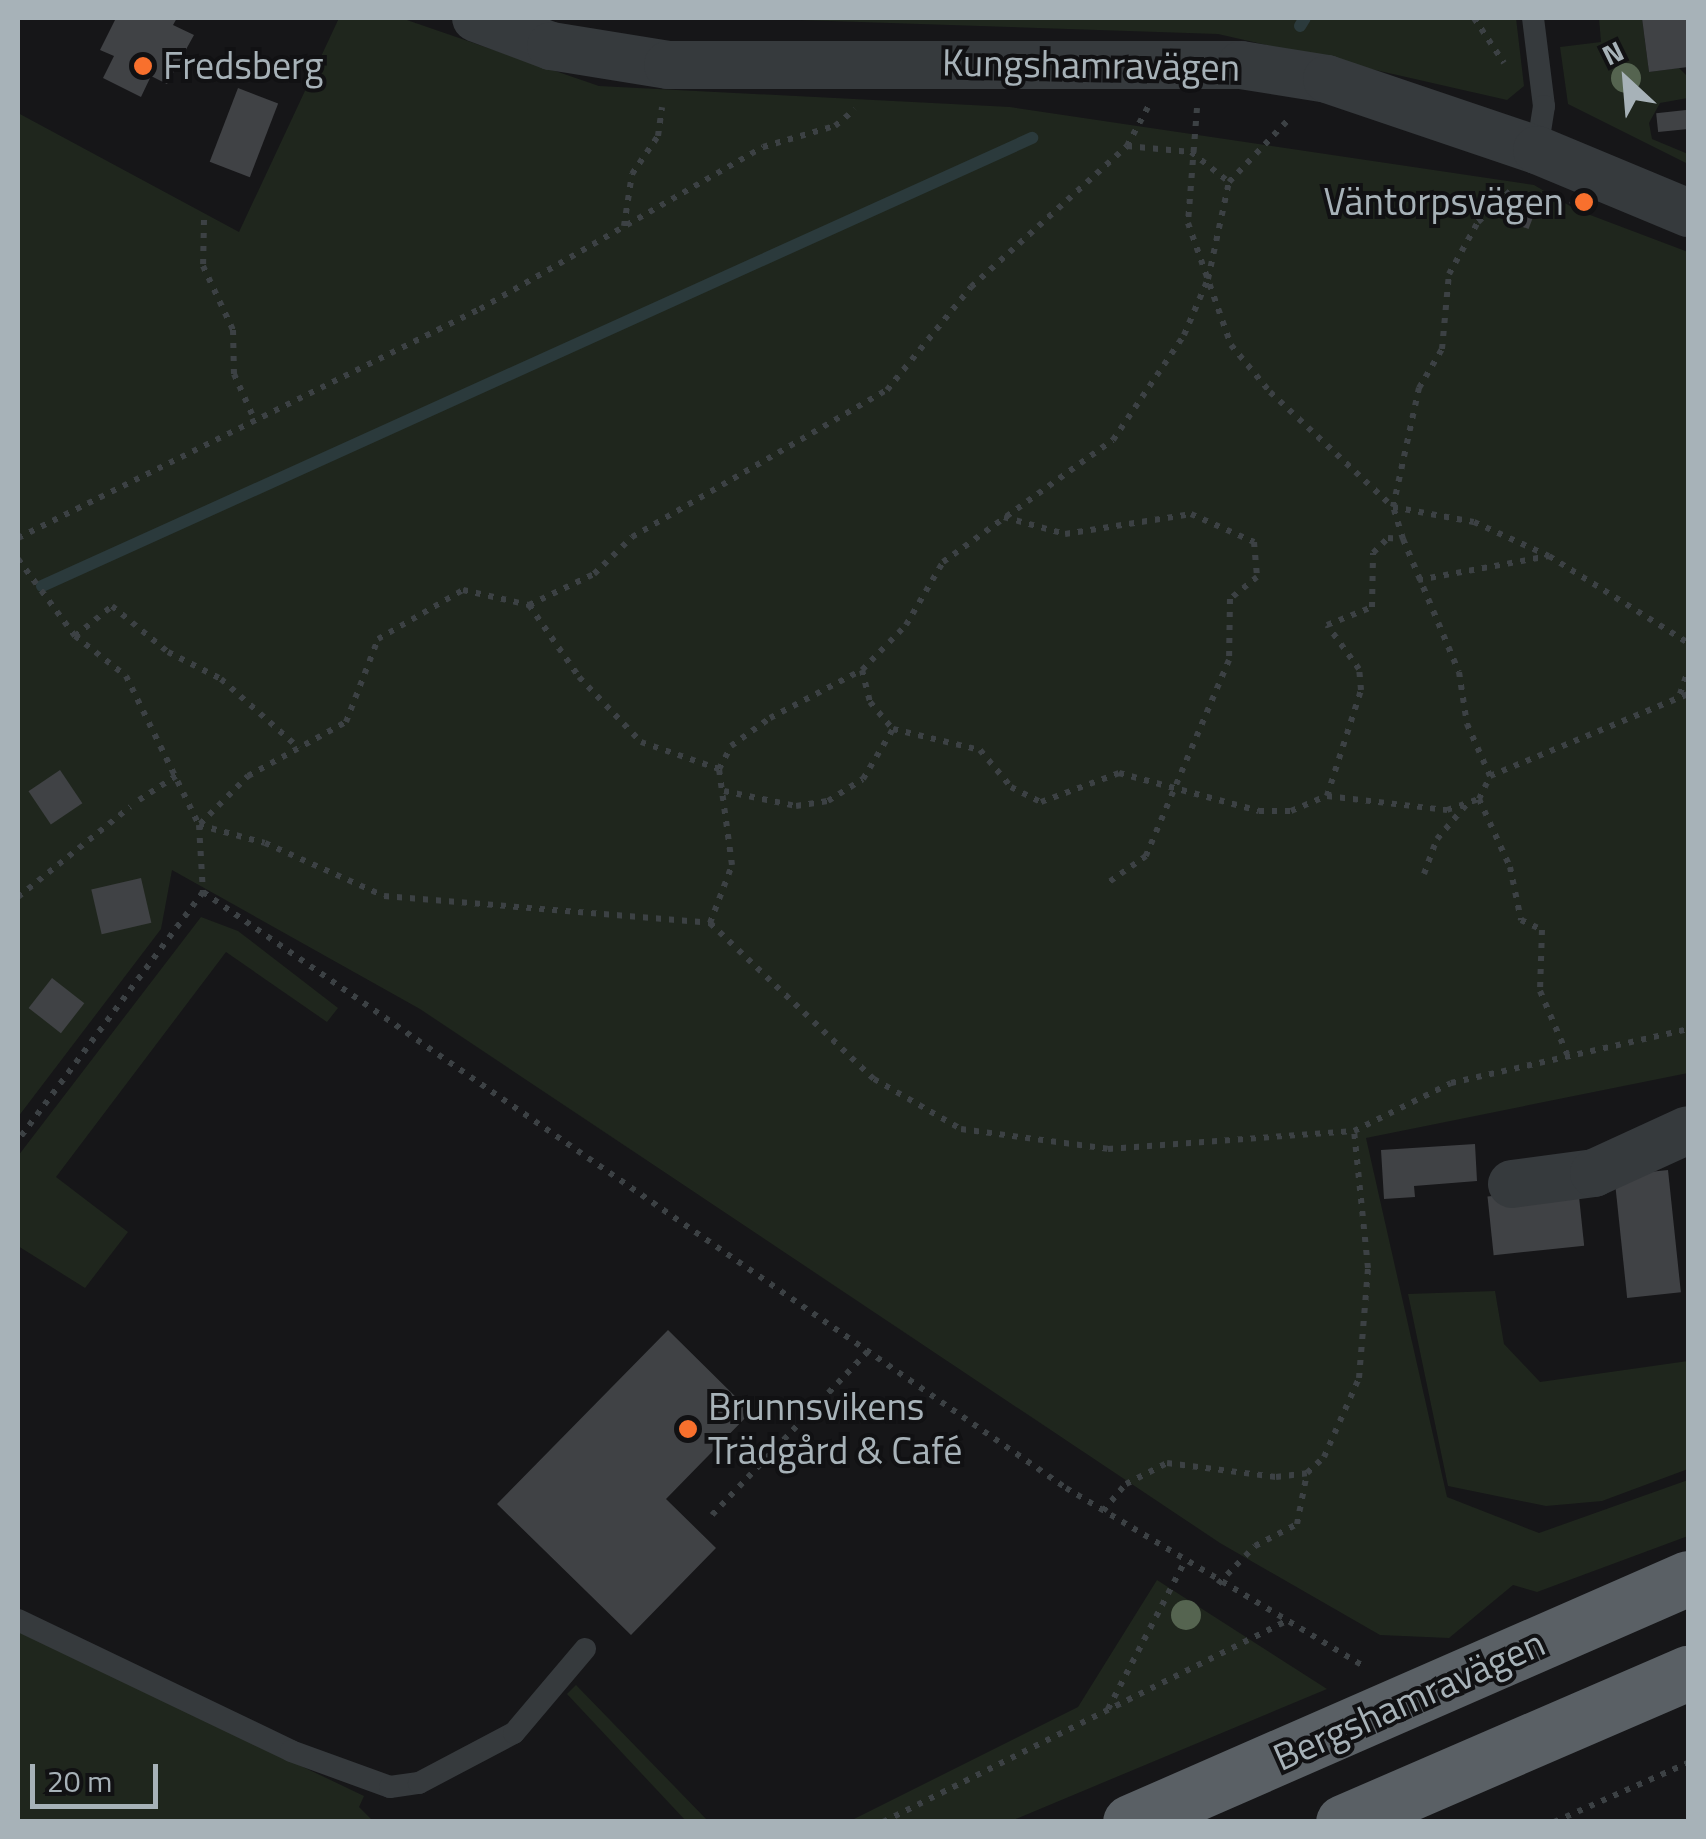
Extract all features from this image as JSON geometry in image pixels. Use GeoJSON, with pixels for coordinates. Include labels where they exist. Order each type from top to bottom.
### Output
{"type":"FeatureCollection","features":[{"type":"Feature","properties":{"kind":"highway","name":"Bergshamravägen"},"geometry":{"type":"LineString","coordinates":[[1130,1822],[1688,1578]]}},
{"type":"Feature","properties":{"kind":"highway"},"geometry":{"type":"LineString","coordinates":[[1343,1822],[1688,1674]]}},
{"type":"Feature","properties":{"kind":"street","name":"Kungshamravägen"},"geometry":{"type":"LineString","coordinates":[[476,18],[551,46],[668,65],[1186,65],[1327,79],[1537,150],[1688,213]]}},
{"type":"Feature","properties":{"kind":"street"},"geometry":{"type":"LineString","coordinates":[[1512,1184],[1594,1173],[1688,1130]]}},
{"type":"Feature","properties":{"kind":"lane"},"geometry":{"type":"LineString","coordinates":[[1533,18],[1544,106],[1537,150]]}},
{"type":"Feature","properties":{"kind":"lane"},"geometry":{"type":"LineString","coordinates":[[18,1620],[291,1751],[390,1787],[419,1783],[514,1732],[585,1649]]}},
{"type":"Feature","properties":{"kind":"path"},"geometry":{"type":"LineString","coordinates":[[1474,18],[1512,75]]}},
{"type":"Feature","properties":{"kind":"path"},"geometry":{"type":"LineString","coordinates":[[18,538],[480,309],[763,148],[835,126],[907,63]]}},
{"type":"Feature","properties":{"kind":"path"},"geometry":{"type":"LineString","coordinates":[[624,227],[632,174],[658,136],[668,65]]}},
{"type":"Feature","properties":{"kind":"path"},"geometry":{"type":"LineString","coordinates":[[199,825],[248,776],[346,722],[378,639],[464,590],[529,605],[594,574],[632,537],[887,390],[971,288],[1127,146],[1186,65]]}},
{"type":"Feature","properties":{"kind":"path"},"geometry":{"type":"LineString","coordinates":[[1186,65],[1191,152],[1188,223],[1231,346],[1312,435],[1393,508],[1474,522],[1549,556],[1688,644]]}},
{"type":"Feature","properties":{"kind":"path"},"geometry":{"type":"LineString","coordinates":[[710,923],[732,865],[719,769],[732,746],[770,718],[862,670],[906,624],[944,562],[1112,440],[1184,335],[1208,278],[1229,182],[1327,79]]}},
{"type":"Feature","properties":{"kind":"path"},"geometry":{"type":"LineString","coordinates":[[1127,146],[1191,152],[1229,182]]}},
{"type":"Feature","properties":{"kind":"path"},"geometry":{"type":"LineString","coordinates":[[1490,776],[1467,724],[1460,672],[1418,580],[1393,508],[1419,388],[1442,350],[1449,274],[1478,222],[1501,206],[1537,150]]}},
{"type":"Feature","properties":{"kind":"path"},"geometry":{"type":"LineString","coordinates":[[204,220],[203,266],[233,330],[234,374],[255,421]]}},
{"type":"Feature","properties":{"kind":"path"},"geometry":{"type":"LineString","coordinates":[[1003,517],[1066,534],[1191,514],[1254,542],[1258,578],[1230,599],[1229,660],[1168,790],[1146,856],[1110,882]]}},
{"type":"Feature","properties":{"kind":"path"},"geometry":{"type":"LineString","coordinates":[[1327,796],[1361,690],[1359,669],[1326,625],[1372,608],[1373,553],[1388,538],[1403,540]]}},
{"type":"Feature","properties":{"kind":"path"},"geometry":{"type":"LineString","coordinates":[[1418,580],[1549,556]]}},
{"type":"Feature","properties":{"kind":"path"},"geometry":{"type":"LineString","coordinates":[[18,559],[75,636],[126,676],[179,774],[199,825],[203,892],[18,1140]]}},
{"type":"Feature","properties":{"kind":"path"},"geometry":{"type":"LineString","coordinates":[[529,605],[578,677],[641,742],[719,769]]}},
{"type":"Feature","properties":{"kind":"path"},"geometry":{"type":"LineString","coordinates":[[75,636],[112,606],[168,652],[220,679],[299,748]]}},
{"type":"Feature","properties":{"kind":"path"},"geometry":{"type":"LineString","coordinates":[[862,670],[870,702],[892,729],[980,750],[1011,787],[1042,802],[1119,774],[1259,811],[1291,811],[1327,796],[1409,810],[1479,800]]}},
{"type":"Feature","properties":{"kind":"path"},"geometry":{"type":"LineString","coordinates":[[1567,1054],[1540,992],[1542,930],[1522,920],[1510,867],[1479,800],[1490,776],[1684,694],[1688,672]]}},
{"type":"Feature","properties":{"kind":"path"},"geometry":{"type":"LineString","coordinates":[[724,791],[796,806],[828,801],[862,779],[892,729]]}},
{"type":"Feature","properties":{"kind":"path"},"geometry":{"type":"LineString","coordinates":[[139,800],[179,774]]}},
{"type":"Feature","properties":{"kind":"path"},"geometry":{"type":"LineString","coordinates":[[1424,874],[1436,839],[1468,803]]}},
{"type":"Feature","properties":{"kind":"path"},"geometry":{"type":"LineString","coordinates":[[18,897],[130,808]]}},
{"type":"Feature","properties":{"kind":"path"},"geometry":{"type":"LineString","coordinates":[[199,825],[264,844],[384,896],[710,923],[874,1079],[961,1129],[1108,1148],[1354,1130],[1451,1083],[1688,1029]]}},
{"type":"Feature","properties":{"kind":"path"},"geometry":{"type":"LineString","coordinates":[[203,892],[1103,1511],[1218,1584],[1373,1674]]}},
{"type":"Feature","properties":{"kind":"path"},"geometry":{"type":"LineString","coordinates":[[1218,1584],[1255,1546],[1297,1524],[1308,1473],[1324,1457],[1359,1378],[1368,1268],[1354,1130]]}},
{"type":"Feature","properties":{"kind":"path"},"geometry":{"type":"LineString","coordinates":[[712,1514],[868,1351]]}},
{"type":"Feature","properties":{"kind":"path"},"geometry":{"type":"LineString","coordinates":[[1103,1511],[1126,1484],[1167,1463],[1276,1478],[1308,1473]]}},
{"type":"Feature","properties":{"kind":"path"},"geometry":{"type":"LineString","coordinates":[[1108,1710],[1184,1563]]}},
{"type":"Feature","properties":{"kind":"path"},"geometry":{"type":"LineString","coordinates":[[883,1822],[1286,1621]]}},
{"type":"Feature","properties":{"kind":"path"},"geometry":{"type":"LineString","coordinates":[[1554,1822],[1688,1763]]}},
{"type":"Feature","properties":{"kind":"shaded area"},"geometry":{"type":"Polygon","coordinates":[[[339,18],[401,18],[599,86],[1010,107],[1534,185],[1577,210],[1688,252],[1688,1073],[1366,1138],[1447,1497],[1539,1533],[1688,1480],[1688,1536],[1537,1592],[1513,1585],[1449,1638],[1380,1635],[1220,1543],[420,1009],[172,870],[161,929],[18,1117],[18,113],[239,232],[339,18]]]}},
{"type":"Feature","properties":{"kind":"shaded area"},"geometry":{"type":"Polygon","coordinates":[[[743,18],[1516,18],[1524,86],[1507,100],[1218,34],[743,18]]]}},
{"type":"Feature","properties":{"kind":"shaded area"},"geometry":{"type":"Polygon","coordinates":[[[1599,18],[1642,18],[1649,72],[1679,68],[1688,77],[1688,98],[1660,103],[1649,123],[1652,139],[1688,154],[1688,164],[1568,104],[1560,47],[1601,42],[1599,18]]]}},
{"type":"Feature","properties":{"kind":"shaded area"},"geometry":{"type":"Polygon","coordinates":[[[201,917],[238,931],[338,1008],[327,1022],[226,952],[56,1177],[128,1232],[85,1288],[18,1246],[18,1156],[201,917]]]}},
{"type":"Feature","properties":{"kind":"shaded area"},"geometry":{"type":"Polygon","coordinates":[[[1495,1291],[1504,1344],[1540,1382],[1688,1361],[1688,1469],[1602,1501],[1546,1506],[1448,1486],[1408,1294],[1495,1291]]]}},
{"type":"Feature","properties":{"kind":"shaded area"},"geometry":{"type":"Polygon","coordinates":[[[1157,1580],[1327,1689],[1011,1821],[850,1821],[1078,1707],[1157,1580]]]}},
{"type":"Feature","properties":{"kind":"shaded area"},"geometry":{"type":"Polygon","coordinates":[[[18,1631],[364,1796],[359,1807],[373,1821],[18,1821],[18,1631]]]}},
{"type":"Feature","properties":{"kind":"shaded area"},"geometry":{"type":"Polygon","coordinates":[[[576,1685],[708,1821],[686,1821],[567,1694],[576,1685]]]}},
{"type":"Feature","properties":{"kind":"building","name":"Fredsberg"},"geometry":{"type":"Polygon","coordinates":[[[116,18],[177,18],[173,25],[194,35],[167,84],[151,76],[141,97],[103,78],[114,56],[100,50],[116,18]]]}},
{"type":"Feature","properties":{"kind":"building"},"geometry":{"type":"Polygon","coordinates":[[[1642,18],[1688,18],[1688,67],[1649,72],[1642,18]]]}},
{"type":"Feature","properties":{"kind":"building"},"geometry":{"type":"Polygon","coordinates":[[[238,88],[278,103],[250,177],[210,162],[238,88]]]}},
{"type":"Feature","properties":{"kind":"building"},"geometry":{"type":"Polygon","coordinates":[[[1686,110],[1688,129],[1658,132],[1656,113],[1686,110]]]}},
{"type":"Feature","properties":{"kind":"building"},"geometry":{"type":"Polygon","coordinates":[[[1573,194],[1595,203],[1592,212],[1569,203],[1573,194]]]}},
{"type":"Feature","properties":{"kind":"building"},"geometry":{"type":"Polygon","coordinates":[[[1518,209],[1534,215],[1528,229],[1513,223],[1518,209]]]}},
{"type":"Feature","properties":{"kind":"building"},"geometry":{"type":"Polygon","coordinates":[[[60,770],[82,803],[51,824],[28,791],[60,770]]]}},
{"type":"Feature","properties":{"kind":"building"},"geometry":{"type":"Polygon","coordinates":[[[141,878],[151,923],[102,934],[91,889],[141,878]]]}},
{"type":"Feature","properties":{"kind":"building"},"geometry":{"type":"Polygon","coordinates":[[[52,978],[84,1003],[61,1033],[29,1008],[52,978]]]}},
{"type":"Feature","properties":{"kind":"building"},"geometry":{"type":"Polygon","coordinates":[[[1475,1144],[1477,1181],[1414,1186],[1415,1197],[1384,1199],[1381,1150],[1475,1144]]]}},
{"type":"Feature","properties":{"kind":"building"},"geometry":{"type":"Polygon","coordinates":[[[1668,1170],[1681,1292],[1627,1298],[1614,1176],[1668,1170]]]}},
{"type":"Feature","properties":{"kind":"building"},"geometry":{"type":"Polygon","coordinates":[[[1578,1187],[1584,1246],[1494,1255],[1487,1197],[1578,1187]]]}},
{"type":"Feature","properties":{"kind":"building"},"geometry":{"type":"Polygon","coordinates":[[[668,1330],[751,1412],[666,1499],[716,1548],[631,1635],[497,1504],[668,1330]]]}},
{"type":"Feature","properties":{"kind":"waterway"},"geometry":{"type":"LineString","coordinates":[[1300,26],[1305,18]]}},
{"type":"Feature","properties":{"kind":"waterway"},"geometry":{"type":"LineString","coordinates":[[42,586],[1032,138]]}},
{"type":"Feature","properties":{"kind":"place","name":"Fredsberg"},"geometry":{"type":"Point","coordinates":[143,66]}},
{"type":"Feature","properties":{"kind":"place","name":"Väntorpsvägen"},"geometry":{"type":"Point","coordinates":[1584,202]}},
{"type":"Feature","properties":{"kind":"place","name":"Brunnsvikens Trädgård & Café"},"geometry":{"type":"Point","coordinates":[688,1429]}}]}
